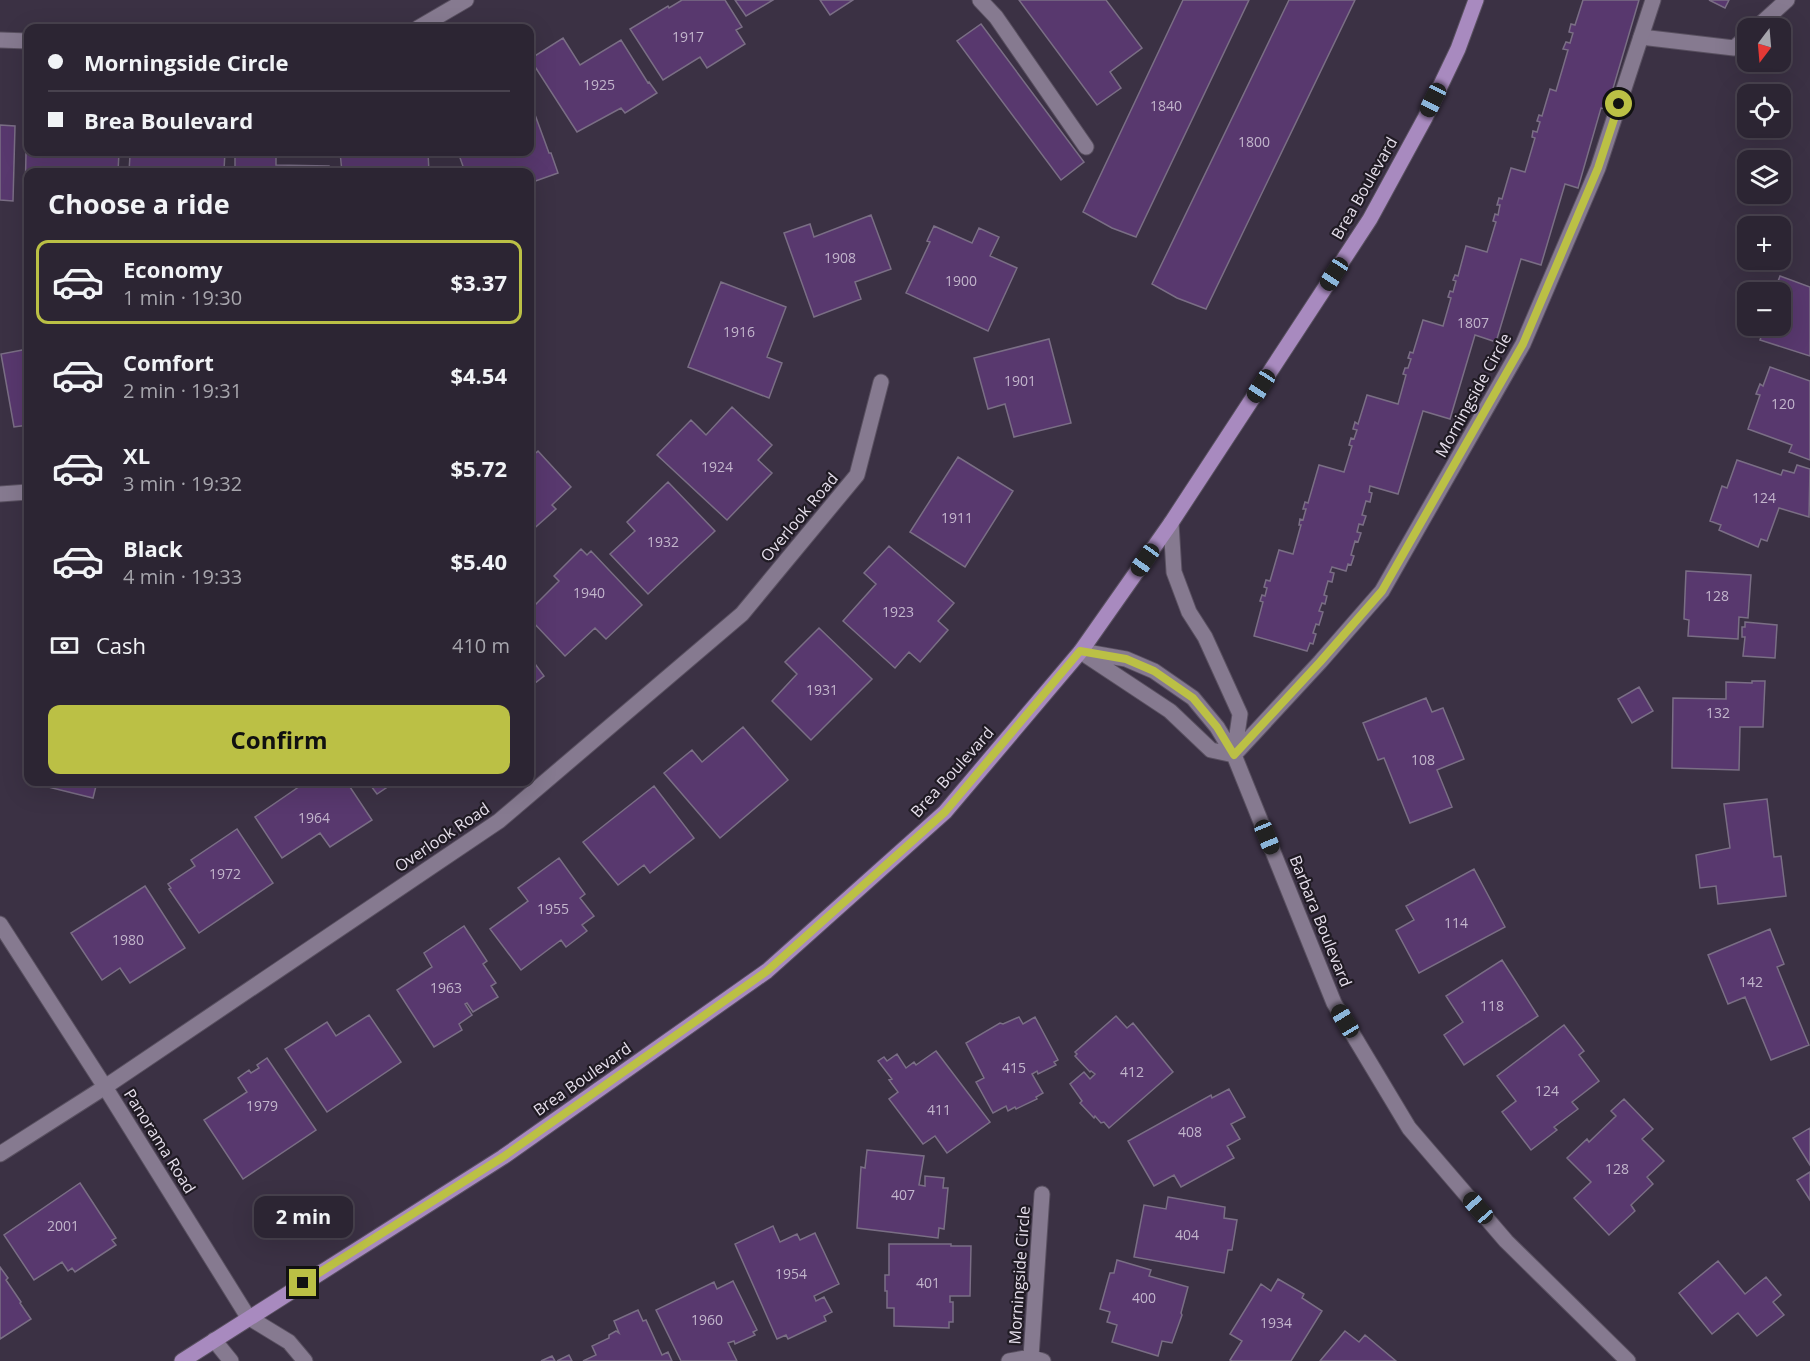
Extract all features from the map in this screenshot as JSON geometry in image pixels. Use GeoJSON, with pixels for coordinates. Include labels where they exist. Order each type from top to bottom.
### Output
{"type":"FeatureCollection","features":[{"type":"Feature","properties":{"kind":"main road","name":"Brea Boulevard"},"geometry":{"type":"LineString","coordinates":[[182,1361],[503,1157],[767,971],[945,812],[1080,651],[1171,523],[1370,219],[1425,118],[1453,58],[1476,0]]}},
{"type":"Feature","properties":{"kind":"street"},"geometry":{"type":"LineString","coordinates":[[425,24],[466,0]]}},
{"type":"Feature","properties":{"kind":"street"},"geometry":{"type":"LineString","coordinates":[[980,0],[996,16],[1086,147]]}},
{"type":"Feature","properties":{"kind":"street","name":"Morningside Circle"},"geometry":{"type":"LineString","coordinates":[[1234,755],[1382,591],[1512,365],[1598,168],[1653,0]]}},
{"type":"Feature","properties":{"kind":"street"},"geometry":{"type":"LineString","coordinates":[[1767,18],[1787,0]]}},
{"type":"Feature","properties":{"kind":"street"},"geometry":{"type":"LineString","coordinates":[[1641,37],[1734,48],[1737,45]]}},
{"type":"Feature","properties":{"kind":"street"},"geometry":{"type":"LineString","coordinates":[[0,40],[24,41]]}},
{"type":"Feature","properties":{"kind":"street","name":"Overlook Road"},"geometry":{"type":"LineString","coordinates":[[0,1154],[105,1087],[499,821],[742,614],[857,475],[881,382]]}},
{"type":"Feature","properties":{"kind":"street"},"geometry":{"type":"LineString","coordinates":[[0,494],[24,492]]}},
{"type":"Feature","properties":{"kind":"street"},"geometry":{"type":"LineString","coordinates":[[1080,651],[1170,711],[1210,750],[1234,755],[1240,714],[1205,637],[1189,612],[1174,572],[1171,523]]}},
{"type":"Feature","properties":{"kind":"street","name":"Barbara Boulevard"},"geometry":{"type":"LineString","coordinates":[[1080,651],[1126,659],[1154,671],[1193,698],[1217,727],[1234,755],[1334,1003],[1409,1128],[1506,1241],[1628,1361]]}},
{"type":"Feature","properties":{"kind":"street","name":"Panorama Road"},"geometry":{"type":"LineString","coordinates":[[0,924],[105,1087],[248,1317],[289,1342],[304,1361]]}},
{"type":"Feature","properties":{"kind":"street","name":"Morningside Circle"},"geometry":{"type":"LineString","coordinates":[[1037,1359],[1042,1194]]}},
{"type":"Feature","properties":{"kind":"street"},"geometry":{"type":"LineString","coordinates":[[214,1340],[231,1361]]}},
{"type":"Feature","properties":{"kind":"street"},"geometry":{"type":"LineString","coordinates":[[1010,1361],[1037,1359]]}},
{"type":"Feature","properties":{"kind":"building"},"geometry":{"type":"Polygon","coordinates":[[[682,0],[725,0],[742,27],[736,30],[745,44],[707,68],[700,57],[663,80],[630,29],[682,0]]]}},
{"type":"Feature","properties":{"kind":"building"},"geometry":{"type":"Polygon","coordinates":[[[735,0],[773,0],[746,16],[735,0]]]}},
{"type":"Feature","properties":{"kind":"building"},"geometry":{"type":"Polygon","coordinates":[[[820,0],[853,0],[830,15],[820,0]]]}},
{"type":"Feature","properties":{"kind":"building"},"geometry":{"type":"Polygon","coordinates":[[[1019,0],[1106,0],[1142,48],[1110,72],[1121,88],[1097,105],[1019,0]]]}},
{"type":"Feature","properties":{"kind":"building"},"geometry":{"type":"Polygon","coordinates":[[[1183,0],[1249,0],[1136,237],[1112,228],[1083,212],[1183,0]]]}},
{"type":"Feature","properties":{"kind":"building"},"geometry":{"type":"Polygon","coordinates":[[[1289,0],[1355,0],[1206,309],[1177,298],[1152,284],[1289,0]]]}},
{"type":"Feature","properties":{"kind":"building"},"geometry":{"type":"Polygon","coordinates":[[[1583,0],[1639,0],[1607,109],[1601,108],[1578,188],[1565,184],[1541,265],[1521,259],[1496,342],[1475,335],[1450,419],[1423,411],[1398,494],[1370,486],[1369,492],[1372,493],[1370,502],[1366,501],[1362,515],[1366,516],[1363,525],[1359,524],[1357,532],[1361,533],[1358,542],[1355,541],[1351,565],[1348,564],[1346,571],[1332,567],[1330,572],[1334,573],[1332,582],[1328,581],[1324,595],[1327,596],[1325,604],[1322,603],[1319,611],[1323,612],[1319,625],[1316,624],[1313,633],[1316,634],[1313,644],[1310,643],[1307,651],[1254,636],[1263,602],[1260,601],[1262,595],[1265,596],[1267,588],[1264,587],[1266,580],[1270,581],[1279,550],[1293,554],[1301,525],[1299,525],[1300,519],[1303,520],[1305,502],[1308,503],[1319,465],[1344,472],[1352,446],[1349,445],[1351,438],[1354,439],[1357,430],[1353,429],[1355,422],[1358,424],[1367,395],[1398,404],[1406,375],[1403,374],[1405,368],[1408,368],[1411,359],[1408,358],[1410,352],[1413,353],[1423,320],[1443,326],[1451,298],[1448,297],[1450,291],[1453,292],[1456,281],[1453,280],[1455,275],[1458,276],[1466,246],[1487,252],[1496,222],[1493,221],[1495,214],[1498,215],[1499,198],[1502,199],[1511,168],[1525,172],[1535,138],[1532,137],[1533,131],[1537,132],[1540,122],[1537,121],[1539,115],[1542,116],[1550,89],[1556,91],[1568,50],[1563,49],[1566,42],[1570,43],[1573,33],[1569,32],[1571,24],[1575,25],[1583,0]]]}},
{"type":"Feature","properties":{"kind":"building"},"geometry":{"type":"Polygon","coordinates":[[[1709,0],[1729,0],[1725,8],[1709,0]]]}},
{"type":"Feature","properties":{"kind":"building"},"geometry":{"type":"Polygon","coordinates":[[[981,24],[1084,162],[1061,180],[957,41],[981,24]]]}},
{"type":"Feature","properties":{"kind":"building"},"geometry":{"type":"Polygon","coordinates":[[[563,38],[580,65],[621,40],[648,83],[657,93],[625,113],[621,108],[577,132],[534,65],[534,56],[563,38]]]}},
{"type":"Feature","properties":{"kind":"building"},"geometry":{"type":"Polygon","coordinates":[[[534,112],[558,173],[534,182],[534,168],[464,168],[459,156],[534,156],[534,112]]]}},
{"type":"Feature","properties":{"kind":"building"},"geometry":{"type":"Polygon","coordinates":[[[0,125],[15,126],[13,201],[0,200],[0,125]]]}},
{"type":"Feature","properties":{"kind":"building"},"geometry":{"type":"Polygon","coordinates":[[[26,156],[119,156],[118,168],[26,168],[26,156]]]}},
{"type":"Feature","properties":{"kind":"building"},"geometry":{"type":"Polygon","coordinates":[[[130,156],[225,156],[224,168],[129,168],[130,156]]]}},
{"type":"Feature","properties":{"kind":"building"},"geometry":{"type":"Polygon","coordinates":[[[235,156],[276,156],[276,165],[329,166],[329,168],[235,168],[235,156]]]}},
{"type":"Feature","properties":{"kind":"building"},"geometry":{"type":"Polygon","coordinates":[[[340,156],[428,156],[429,168],[342,168],[340,156]]]}},
{"type":"Feature","properties":{"kind":"building"},"geometry":{"type":"Polygon","coordinates":[[[871,215],[891,269],[855,282],[861,299],[814,317],[784,233],[810,224],[814,237],[871,215]]]}},
{"type":"Feature","properties":{"kind":"building"},"geometry":{"type":"Polygon","coordinates":[[[934,226],[972,243],[979,228],[999,237],[990,256],[1017,268],[988,331],[906,293],[930,242],[927,241],[934,226]]]}},
{"type":"Feature","properties":{"kind":"building"},"geometry":{"type":"Polygon","coordinates":[[[1780,276],[1810,287],[1810,356],[1760,340],[1761,336],[1791,336],[1791,282],[1778,282],[1780,276]]]}},
{"type":"Feature","properties":{"kind":"building"},"geometry":{"type":"Polygon","coordinates":[[[721,282],[786,307],[767,357],[782,363],[769,398],[688,367],[721,282]]]}},
{"type":"Feature","properties":{"kind":"building"},"geometry":{"type":"Polygon","coordinates":[[[1049,339],[1071,423],[1014,437],[1005,404],[988,409],[974,358],[1049,339]]]}},
{"type":"Feature","properties":{"kind":"building"},"geometry":{"type":"Polygon","coordinates":[[[24,350],[24,426],[14,427],[1,354],[24,350]]]}},
{"type":"Feature","properties":{"kind":"building"},"geometry":{"type":"Polygon","coordinates":[[[1770,367],[1810,381],[1810,460],[1789,452],[1792,445],[1748,429],[1760,395],[1756,394],[1760,384],[1763,386],[1770,367]]]}},
{"type":"Feature","properties":{"kind":"building"},"geometry":{"type":"Polygon","coordinates":[[[732,407],[772,445],[758,460],[772,473],[727,520],[657,455],[691,420],[706,435],[732,407]]]}},
{"type":"Feature","properties":{"kind":"building"},"geometry":{"type":"Polygon","coordinates":[[[538,451],[571,487],[552,505],[556,509],[534,528],[534,454],[538,451]]]}},
{"type":"Feature","properties":{"kind":"building"},"geometry":{"type":"Polygon","coordinates":[[[958,457],[1013,491],[965,567],[910,532],[958,457]]]}},
{"type":"Feature","properties":{"kind":"building"},"geometry":{"type":"Polygon","coordinates":[[[1737,460],[1781,475],[1783,470],[1794,473],[1797,465],[1810,469],[1809,517],[1779,508],[1767,541],[1761,539],[1758,547],[1719,530],[1721,525],[1710,521],[1722,486],[1727,488],[1737,460]]]}},
{"type":"Feature","properties":{"kind":"building"},"geometry":{"type":"Polygon","coordinates":[[[668,482],[715,531],[648,594],[610,554],[635,531],[627,522],[668,482]]]}},
{"type":"Feature","properties":{"kind":"building"},"geometry":{"type":"Polygon","coordinates":[[[889,546],[954,603],[938,621],[948,630],[920,662],[909,652],[895,668],[843,621],[876,584],[864,573],[889,546]]]}},
{"type":"Feature","properties":{"kind":"building"},"geometry":{"type":"Polygon","coordinates":[[[581,549],[587,555],[591,551],[642,605],[606,639],[595,628],[565,656],[534,623],[534,606],[559,581],[554,576],[581,549]]]}},
{"type":"Feature","properties":{"kind":"building"},"geometry":{"type":"Polygon","coordinates":[[[1686,571],[1751,575],[1748,618],[1739,617],[1738,639],[1688,636],[1689,620],[1684,619],[1686,571]]]}},
{"type":"Feature","properties":{"kind":"building"},"geometry":{"type":"Polygon","coordinates":[[[1745,622],[1777,625],[1775,658],[1743,656],[1745,637],[1742,637],[1742,627],[1745,627],[1745,622]]]}},
{"type":"Feature","properties":{"kind":"building"},"geometry":{"type":"Polygon","coordinates":[[[819,628],[872,679],[811,740],[772,701],[797,674],[785,662],[819,628]]]}},
{"type":"Feature","properties":{"kind":"building"},"geometry":{"type":"Polygon","coordinates":[[[534,662],[544,676],[534,684],[534,662]]]}},
{"type":"Feature","properties":{"kind":"building"},"geometry":{"type":"Polygon","coordinates":[[[1752,681],[1765,681],[1763,727],[1740,727],[1739,770],[1672,768],[1673,698],[1726,699],[1726,682],[1752,683],[1752,681]]]}},
{"type":"Feature","properties":{"kind":"building"},"geometry":{"type":"Polygon","coordinates":[[[1639,687],[1653,711],[1632,723],[1618,699],[1639,687]]]}},
{"type":"Feature","properties":{"kind":"building"},"geometry":{"type":"Polygon","coordinates":[[[1426,698],[1432,712],[1443,708],[1464,759],[1437,770],[1452,807],[1410,823],[1384,758],[1378,760],[1363,723],[1426,698]]]}},
{"type":"Feature","properties":{"kind":"building"},"geometry":{"type":"Polygon","coordinates":[[[743,727],[788,780],[720,838],[664,773],[692,750],[702,762],[743,727]]]}},
{"type":"Feature","properties":{"kind":"building"},"geometry":{"type":"Polygon","coordinates":[[[44,786],[96,786],[93,798],[44,786]]]}},
{"type":"Feature","properties":{"kind":"building"},"geometry":{"type":"Polygon","coordinates":[[[300,786],[349,786],[372,820],[330,847],[320,833],[282,858],[255,817],[300,786]]]}},
{"type":"Feature","properties":{"kind":"building"},"geometry":{"type":"Polygon","coordinates":[[[371,786],[389,786],[377,794],[371,786]]]}},
{"type":"Feature","properties":{"kind":"building"},"geometry":{"type":"Polygon","coordinates":[[[654,786],[694,838],[650,873],[644,865],[618,885],[583,842],[654,786]]]}},
{"type":"Feature","properties":{"kind":"building"},"geometry":{"type":"Polygon","coordinates":[[[1767,799],[1774,857],[1781,856],[1786,896],[1718,904],[1716,886],[1700,888],[1696,855],[1730,848],[1724,804],[1767,799]]]}},
{"type":"Feature","properties":{"kind":"building"},"geometry":{"type":"Polygon","coordinates":[[[237,829],[273,883],[199,933],[169,889],[171,888],[168,884],[195,866],[191,860],[237,829]]]}},
{"type":"Feature","properties":{"kind":"building"},"geometry":{"type":"Polygon","coordinates":[[[559,858],[585,894],[580,898],[594,916],[582,925],[587,931],[566,947],[561,940],[521,970],[490,929],[528,901],[518,888],[559,858]]]}},
{"type":"Feature","properties":{"kind":"building"},"geometry":{"type":"Polygon","coordinates":[[[1474,869],[1505,927],[1419,973],[1396,930],[1414,920],[1406,906],[1474,869]]]}},
{"type":"Feature","properties":{"kind":"building"},"geometry":{"type":"Polygon","coordinates":[[[145,886],[185,948],[130,983],[120,968],[102,980],[71,933],[145,886]]]}},
{"type":"Feature","properties":{"kind":"building"},"geometry":{"type":"Polygon","coordinates":[[[464,926],[487,961],[483,964],[496,983],[491,986],[498,997],[473,1012],[467,1003],[465,1004],[472,1015],[459,1024],[462,1030],[434,1047],[397,990],[432,967],[424,953],[464,926]]]}},
{"type":"Feature","properties":{"kind":"building"},"geometry":{"type":"Polygon","coordinates":[[[1770,929],[1784,964],[1777,967],[1809,1045],[1771,1060],[1745,997],[1728,1004],[1708,955],[1770,929]]]}},
{"type":"Feature","properties":{"kind":"building"},"geometry":{"type":"Polygon","coordinates":[[[1502,960],[1538,1016],[1464,1065],[1444,1035],[1463,1022],[1446,996],[1502,960]]]}},
{"type":"Feature","properties":{"kind":"building"},"geometry":{"type":"Polygon","coordinates":[[[369,1015],[401,1062],[327,1112],[285,1049],[327,1022],[336,1036],[369,1015]]]}},
{"type":"Feature","properties":{"kind":"building"},"geometry":{"type":"Polygon","coordinates":[[[1116,1016],[1127,1028],[1133,1023],[1173,1072],[1109,1128],[1095,1116],[1094,1118],[1080,1103],[1082,1101],[1070,1084],[1084,1072],[1090,1079],[1095,1074],[1090,1072],[1075,1056],[1077,1054],[1075,1052],[1116,1016]]]}},
{"type":"Feature","properties":{"kind":"building"},"geometry":{"type":"Polygon","coordinates":[[[1019,1017],[1023,1024],[1035,1017],[1058,1060],[1054,1062],[1056,1065],[1038,1074],[1037,1071],[1032,1074],[1043,1093],[1036,1097],[1037,1099],[1016,1109],[1015,1107],[1008,1111],[1006,1106],[993,1113],[976,1082],[984,1078],[966,1043],[1000,1023],[1003,1024],[1019,1017]]]}},
{"type":"Feature","properties":{"kind":"building"},"geometry":{"type":"Polygon","coordinates":[[[1564,1025],[1584,1051],[1579,1055],[1599,1081],[1572,1102],[1578,1109],[1554,1127],[1557,1130],[1531,1150],[1502,1112],[1516,1101],[1497,1076],[1564,1025]]]}},
{"type":"Feature","properties":{"kind":"building"},"geometry":{"type":"Polygon","coordinates":[[[936,1051],[990,1122],[947,1153],[935,1136],[923,1144],[889,1099],[898,1092],[889,1080],[892,1079],[878,1061],[884,1057],[887,1061],[897,1054],[906,1068],[914,1062],[916,1065],[936,1051]]]}},
{"type":"Feature","properties":{"kind":"building"},"geometry":{"type":"Polygon","coordinates":[[[267,1058],[316,1130],[243,1179],[204,1120],[247,1092],[238,1078],[249,1070],[251,1073],[259,1068],[257,1065],[267,1058]]]}},
{"type":"Feature","properties":{"kind":"building"},"geometry":{"type":"Polygon","coordinates":[[[1229,1089],[1245,1117],[1231,1124],[1240,1139],[1227,1146],[1234,1158],[1181,1187],[1174,1175],[1154,1186],[1128,1141],[1211,1095],[1212,1098],[1229,1089]]]}},
{"type":"Feature","properties":{"kind":"building"},"geometry":{"type":"Polygon","coordinates":[[[1624,1099],[1653,1129],[1642,1139],[1664,1161],[1647,1177],[1653,1184],[1631,1205],[1635,1211],[1609,1235],[1574,1198],[1591,1182],[1567,1158],[1587,1139],[1589,1142],[1616,1116],[1611,1111],[1624,1099]]]}},
{"type":"Feature","properties":{"kind":"building"},"geometry":{"type":"Polygon","coordinates":[[[1810,1128],[1810,1165],[1793,1138],[1810,1128]]]}},
{"type":"Feature","properties":{"kind":"building"},"geometry":{"type":"Polygon","coordinates":[[[867,1150],[924,1156],[919,1185],[925,1186],[925,1176],[944,1178],[943,1188],[948,1188],[944,1229],[939,1228],[938,1238],[857,1228],[861,1167],[865,1168],[867,1150]]]}},
{"type":"Feature","properties":{"kind":"building"},"geometry":{"type":"Polygon","coordinates":[[[1810,1172],[1810,1200],[1797,1180],[1810,1172]]]}},
{"type":"Feature","properties":{"kind":"building"},"geometry":{"type":"Polygon","coordinates":[[[80,1183],[116,1238],[112,1240],[116,1245],[75,1272],[72,1268],[68,1271],[62,1262],[34,1280],[4,1235],[80,1183]]]}},
{"type":"Feature","properties":{"kind":"building"},"geometry":{"type":"Polygon","coordinates":[[[1168,1197],[1225,1207],[1224,1218],[1237,1220],[1232,1250],[1228,1250],[1224,1273],[1134,1257],[1144,1205],[1166,1209],[1168,1197]]]}},
{"type":"Feature","properties":{"kind":"building"},"geometry":{"type":"Polygon","coordinates":[[[773,1226],[780,1242],[797,1234],[800,1240],[815,1233],[839,1284],[814,1296],[816,1301],[824,1297],[832,1312],[824,1316],[826,1321],[788,1339],[786,1335],[777,1339],[735,1244],[773,1226]]]}},
{"type":"Feature","properties":{"kind":"building"},"geometry":{"type":"Polygon","coordinates":[[[889,1244],[971,1246],[970,1296],[950,1296],[950,1302],[953,1302],[953,1322],[949,1322],[949,1328],[894,1326],[894,1308],[887,1308],[887,1291],[885,1291],[885,1275],[889,1275],[889,1244]]]}},
{"type":"Feature","properties":{"kind":"building"},"geometry":{"type":"Polygon","coordinates":[[[1117,1260],[1151,1270],[1149,1276],[1188,1287],[1182,1315],[1172,1343],[1162,1341],[1158,1356],[1112,1342],[1117,1325],[1107,1322],[1110,1312],[1100,1309],[1110,1273],[1114,1273],[1117,1260]]]}},
{"type":"Feature","properties":{"kind":"building"},"geometry":{"type":"Polygon","coordinates":[[[1718,1261],[1745,1294],[1766,1277],[1781,1295],[1773,1302],[1784,1315],[1757,1336],[1738,1313],[1712,1334],[1679,1293],[1718,1261]]]}},
{"type":"Feature","properties":{"kind":"building"},"geometry":{"type":"Polygon","coordinates":[[[0,1267],[31,1319],[0,1339],[0,1267]]]}},
{"type":"Feature","properties":{"kind":"building"},"geometry":{"type":"Polygon","coordinates":[[[1278,1279],[1304,1294],[1302,1298],[1322,1311],[1291,1361],[1230,1360],[1242,1341],[1230,1334],[1261,1284],[1271,1291],[1278,1279]]]}},
{"type":"Feature","properties":{"kind":"building"},"geometry":{"type":"Polygon","coordinates":[[[733,1281],[757,1330],[753,1332],[755,1335],[735,1344],[734,1341],[728,1343],[737,1361],[681,1361],[656,1310],[714,1282],[717,1289],[733,1281]]]}},
{"type":"Feature","properties":{"kind":"building"},"geometry":{"type":"Polygon","coordinates":[[[638,1310],[643,1321],[646,1320],[662,1355],[668,1352],[672,1361],[583,1361],[596,1355],[592,1346],[609,1338],[609,1335],[616,1331],[619,1333],[614,1321],[638,1310]]]}},
{"type":"Feature","properties":{"kind":"building"},"geometry":{"type":"Polygon","coordinates":[[[1345,1331],[1359,1342],[1365,1335],[1396,1361],[1320,1361],[1345,1331]]]}},
{"type":"Feature","properties":{"kind":"building"},"geometry":{"type":"Polygon","coordinates":[[[569,1355],[572,1361],[557,1361],[569,1355]]]}},
{"type":"Feature","properties":{"kind":"building"},"geometry":{"type":"Polygon","coordinates":[[[552,1356],[555,1361],[541,1361],[552,1356]]]}},
{"type":"Feature","properties":{"kind":"route"},"geometry":{"type":"LineString","coordinates":[[303,1283],[503,1157],[767,971],[945,812],[1080,651],[1126,659],[1154,671],[1193,698],[1217,727],[1234,755],[1382,591],[1523,344],[1598,168],[1619,104]]}}]}
